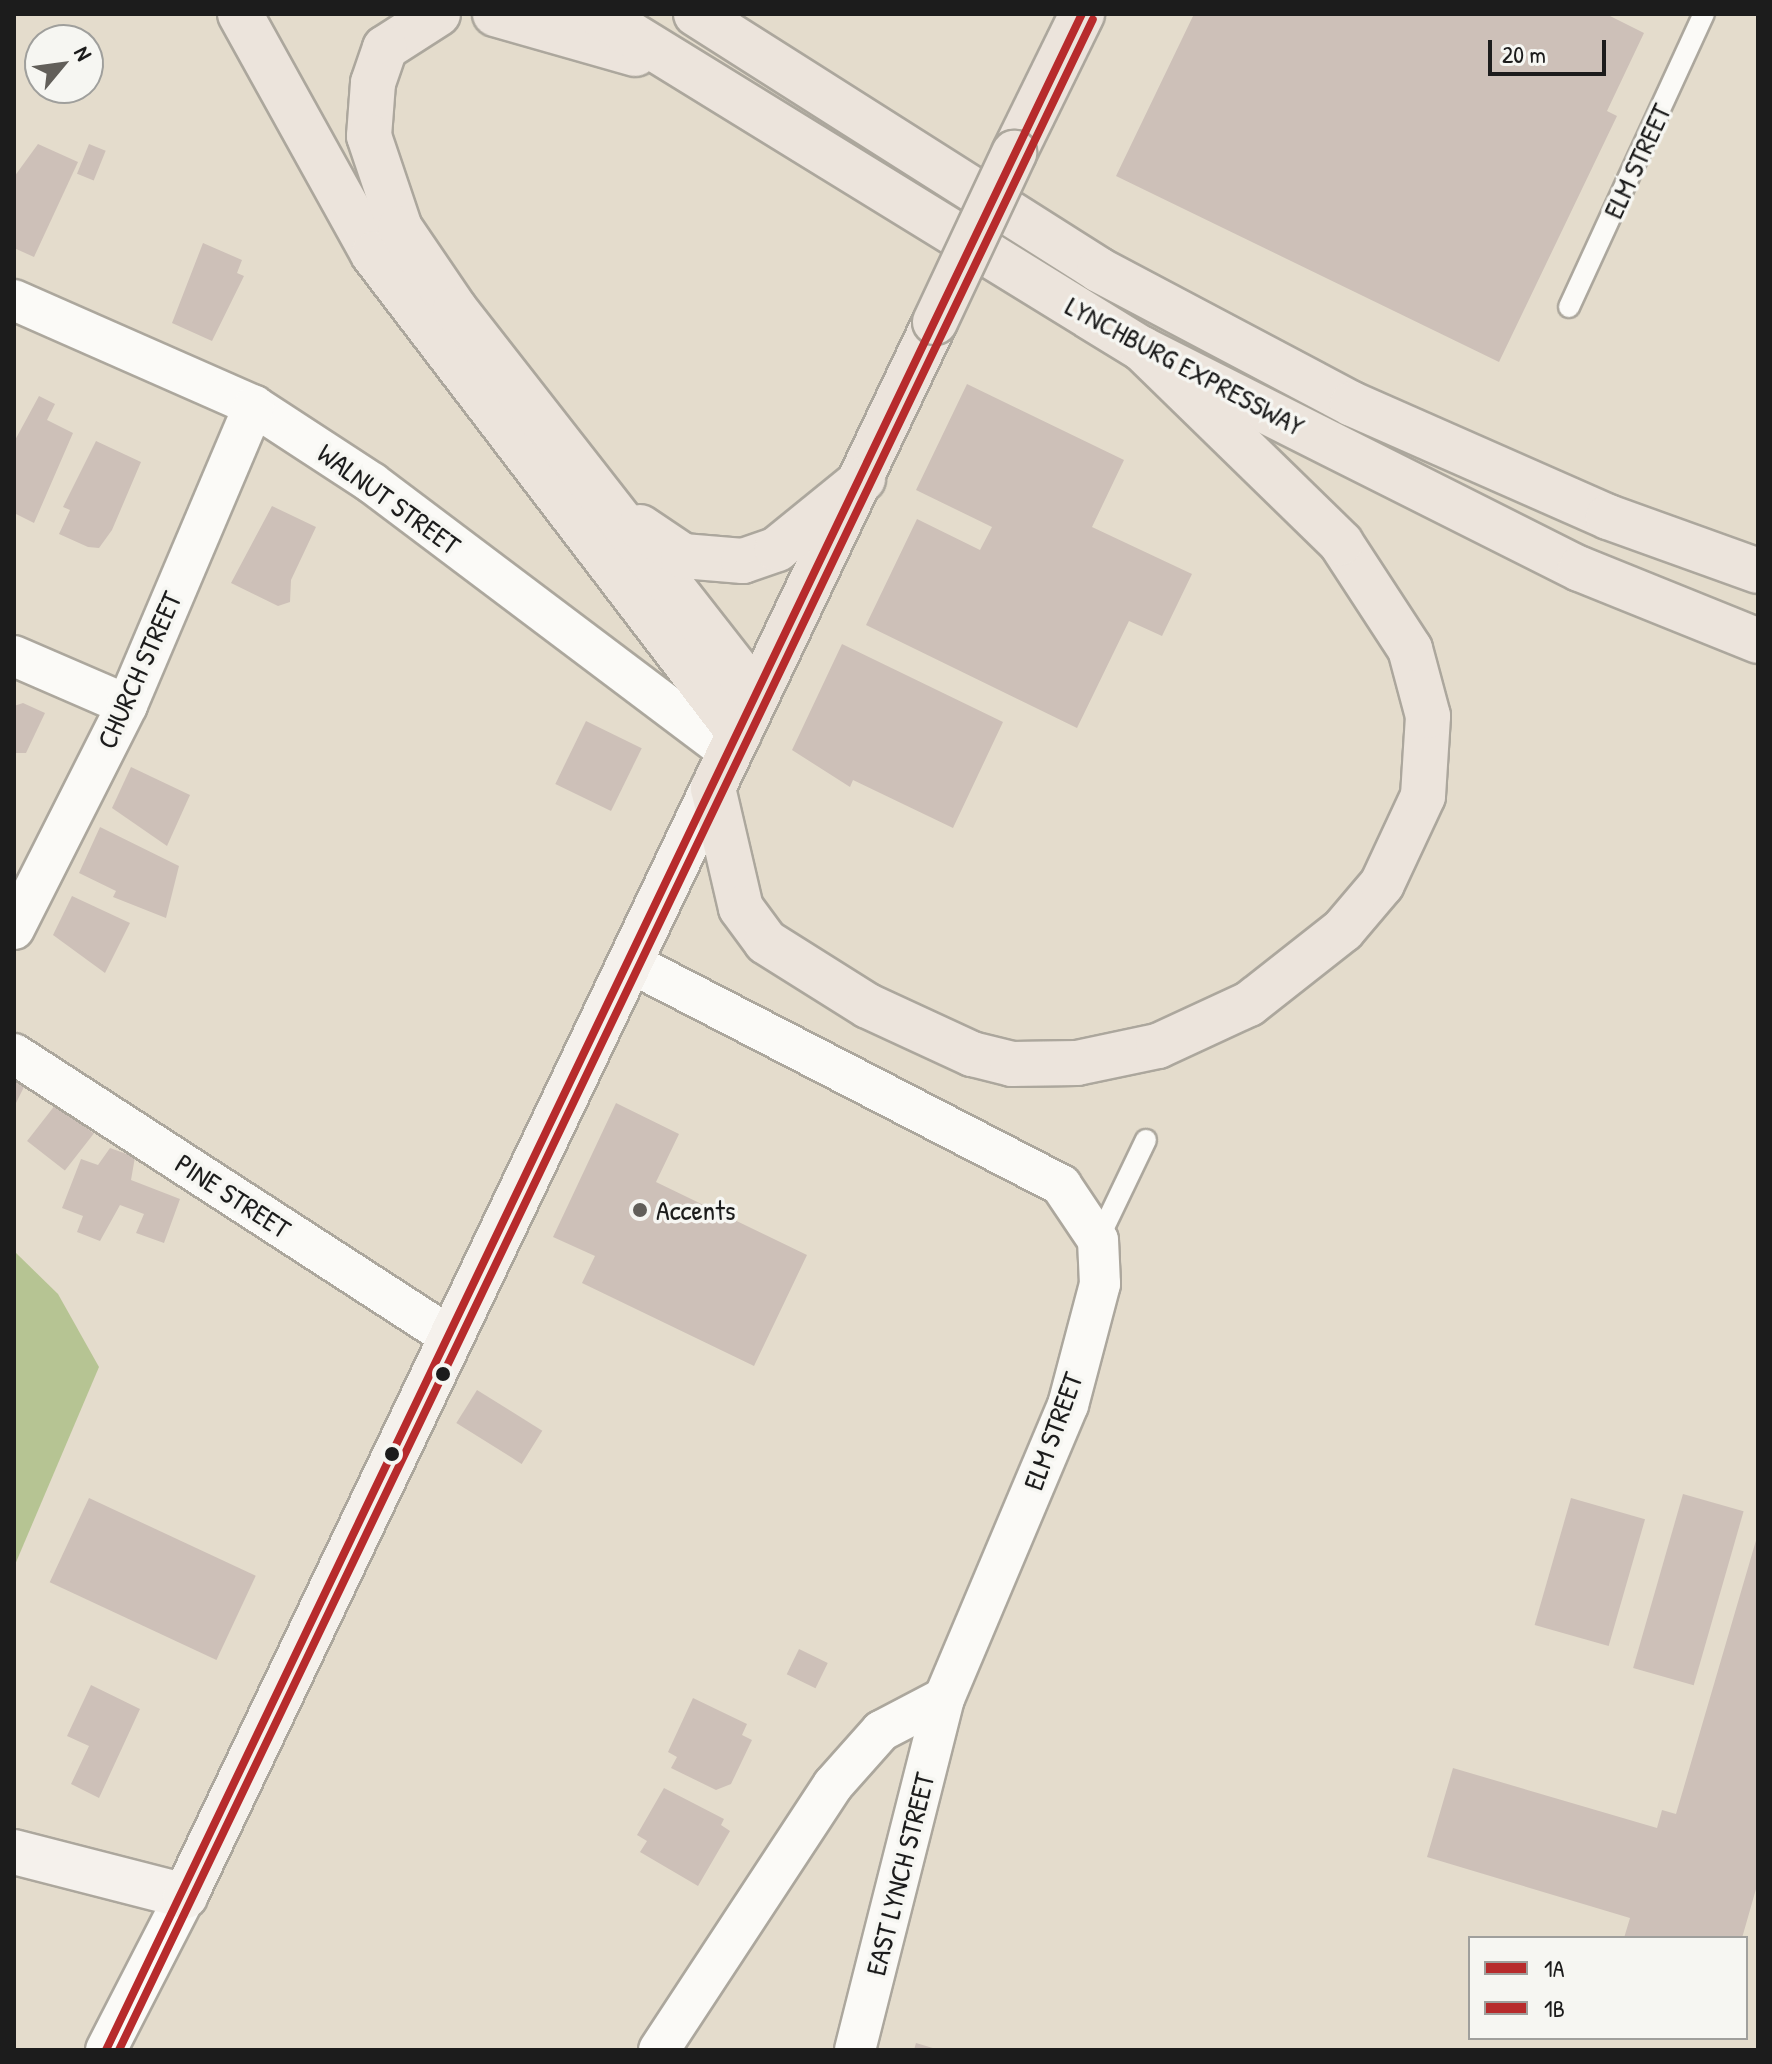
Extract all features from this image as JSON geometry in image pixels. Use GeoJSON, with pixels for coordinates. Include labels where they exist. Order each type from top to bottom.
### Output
{"type":"FeatureCollection","features":[{"type":"Feature","properties":{"kind":"main road"},"geometry":{"type":"LineString","coordinates":[[240,14],[373,254],[735,742]]}},
{"type":"Feature","properties":{"kind":"main road"},"geometry":{"type":"LineString","coordinates":[[438,14],[385,48],[373,83],[369,136],[400,228],[455,309],[622,515],[735,742],[741,908],[766,942],[868,1006],[972,1054],[1012,1064],[1077,1063],[1158,1046],[1249,1004],[1343,930],[1382,884],[1423,796],[1428,716],[1410,649],[1341,543],[1142,349]]}},
{"type":"Feature","properties":{"kind":"main road"},"geometry":{"type":"LineString","coordinates":[[495,14],[689,70]]}},
{"type":"Feature","properties":{"kind":"main road","name":"LYNCHBURG EXPRESSWAY"},"geometry":{"type":"LineString","coordinates":[[598,14],[1142,349],[1580,569],[1758,641]]}},
{"type":"Feature","properties":{"kind":"main road"},"geometry":{"type":"LineString","coordinates":[[14,1852],[185,1896],[1082,14]]}},
{"type":"Feature","properties":{"kind":"main road","name":"LYNCHBURG EXPRESSWAY"},"geometry":{"type":"LineString","coordinates":[[709,20],[1099,270],[1352,404],[1608,517],[1758,571]]}},
{"type":"Feature","properties":{"kind":"main road"},"geometry":{"type":"LineString","coordinates":[[622,515],[683,556],[743,561],[777,549],[863,479]]}},
{"type":"Feature","properties":{"kind":"street","name":"WALNUT STREET"},"geometry":{"type":"LineString","coordinates":[[14,300],[254,406],[372,483],[735,742]]}},
{"type":"Feature","properties":{"kind":"street","name":"CHURCH STREET"},"geometry":{"type":"LineString","coordinates":[[14,929],[127,705],[254,406]]}},
{"type":"Feature","properties":{"kind":"street"},"geometry":{"type":"LineString","coordinates":[[14,656],[127,705]]}},
{"type":"Feature","properties":{"kind":"street"},"geometry":{"type":"LineString","coordinates":[[631,963],[1061,1185],[1098,1240]]}},
{"type":"Feature","properties":{"kind":"street","name":"PINE STREET"},"geometry":{"type":"LineString","coordinates":[[14,1054],[452,1338]]}},
{"type":"Feature","properties":{"kind":"street","name":"ELM STREET"},"geometry":{"type":"LineString","coordinates":[[944,1698],[1068,1405],[1100,1284],[1098,1240]]}},
{"type":"Feature","properties":{"kind":"street"},"geometry":{"type":"LineString","coordinates":[[659,2050],[833,1785],[881,1731],[944,1698]]}},
{"type":"Feature","properties":{"kind":"street","name":"EAST LYNCH STREET"},"geometry":{"type":"LineString","coordinates":[[855,2050],[944,1698]]}},
{"type":"Feature","properties":{"kind":"street"},"geometry":{"type":"LineString","coordinates":[[106,2050],[185,1896]]}},
{"type":"Feature","properties":{"kind":"lane","name":"ELM STREET"},"geometry":{"type":"LineString","coordinates":[[1569,307],[1698,16]]}},
{"type":"Feature","properties":{"kind":"lane"},"geometry":{"type":"LineString","coordinates":[[1098,1240],[1146,1140]]}},
{"type":"Feature","properties":{"kind":"green space"},"geometry":{"type":"Polygon","coordinates":[[[14,1251],[58,1294],[99,1367],[14,1567],[14,1251]]]}},
{"type":"Feature","properties":{"kind":"building"},"geometry":{"type":"Polygon","coordinates":[[[1194,14],[1606,14],[1644,33],[1607,111],[1617,116],[1499,362],[1116,176],[1194,14]]]}},
{"type":"Feature","properties":{"kind":"building"},"geometry":{"type":"Polygon","coordinates":[[[38,144],[78,162],[34,257],[14,248],[14,177],[38,144]]]}},
{"type":"Feature","properties":{"kind":"building"},"geometry":{"type":"Polygon","coordinates":[[[89,144],[106,151],[94,180],[77,174],[89,144]]]}},
{"type":"Feature","properties":{"kind":"building"},"geometry":{"type":"Polygon","coordinates":[[[203,243],[242,260],[237,273],[244,276],[212,341],[172,323],[203,243]]]}},
{"type":"Feature","properties":{"kind":"building"},"geometry":{"type":"Polygon","coordinates":[[[967,384],[1124,460],[1092,527],[1192,574],[1162,636],[1129,621],[1077,728],[866,625],[917,519],[980,550],[992,527],[916,490],[967,384]]]}},
{"type":"Feature","properties":{"kind":"building"},"geometry":{"type":"Polygon","coordinates":[[[39,396],[55,404],[47,420],[73,433],[34,523],[14,513],[14,442],[39,396]]]}},
{"type":"Feature","properties":{"kind":"building"},"geometry":{"type":"Polygon","coordinates":[[[96,441],[141,462],[112,530],[99,548],[88,547],[59,534],[70,510],[63,507],[96,441]]]}},
{"type":"Feature","properties":{"kind":"building"},"geometry":{"type":"Polygon","coordinates":[[[272,506],[316,527],[291,580],[290,602],[278,606],[231,583],[272,506]]]}},
{"type":"Feature","properties":{"kind":"building"},"geometry":{"type":"Polygon","coordinates":[[[842,644],[1003,722],[953,828],[853,780],[850,787],[792,750],[842,644]]]}},
{"type":"Feature","properties":{"kind":"building"},"geometry":{"type":"Polygon","coordinates":[[[23,703],[45,713],[26,753],[14,753],[14,706],[23,703]]]}},
{"type":"Feature","properties":{"kind":"building"},"geometry":{"type":"Polygon","coordinates":[[[586,721],[642,748],[611,811],[555,784],[586,721]]]}},
{"type":"Feature","properties":{"kind":"building"},"geometry":{"type":"Polygon","coordinates":[[[131,767],[190,795],[167,846],[112,808],[131,767]]]}},
{"type":"Feature","properties":{"kind":"building"},"geometry":{"type":"Polygon","coordinates":[[[100,827],[179,866],[166,918],[113,897],[116,891],[79,873],[100,827]]]}},
{"type":"Feature","properties":{"kind":"building"},"geometry":{"type":"Polygon","coordinates":[[[72,896],[130,923],[105,973],[53,935],[72,896]]]}},
{"type":"Feature","properties":{"kind":"building"},"geometry":{"type":"Polygon","coordinates":[[[14,1074],[27,1081],[14,1107],[14,1074]]]}},
{"type":"Feature","properties":{"kind":"building","name":"Accents"},"geometry":{"type":"Polygon","coordinates":[[[616,1103],[679,1134],[656,1182],[807,1255],[754,1366],[582,1283],[595,1256],[553,1237],[616,1103]]]}},
{"type":"Feature","properties":{"kind":"building"},"geometry":{"type":"Polygon","coordinates":[[[56,1104],[94,1134],[65,1171],[27,1141],[56,1104]]]}},
{"type":"Feature","properties":{"kind":"building"},"geometry":{"type":"Polygon","coordinates":[[[110,1148],[135,1157],[131,1180],[180,1199],[164,1243],[136,1233],[144,1214],[120,1205],[100,1241],[77,1232],[83,1216],[62,1208],[81,1159],[98,1165],[110,1148]]]}},
{"type":"Feature","properties":{"kind":"building"},"geometry":{"type":"Polygon","coordinates":[[[477,1390],[542,1431],[522,1464],[456,1423],[477,1390]]]}},
{"type":"Feature","properties":{"kind":"building"},"geometry":{"type":"Polygon","coordinates":[[[1683,1494],[1744,1511],[1694,1685],[1633,1668],[1683,1494]]]}},
{"type":"Feature","properties":{"kind":"building"},"geometry":{"type":"Polygon","coordinates":[[[89,1498],[256,1576],[216,1660],[50,1582],[89,1498]]]}},
{"type":"Feature","properties":{"kind":"building"},"geometry":{"type":"Polygon","coordinates":[[[1571,1498],[1645,1519],[1609,1646],[1535,1625],[1571,1498]]]}},
{"type":"Feature","properties":{"kind":"building"},"geometry":{"type":"Polygon","coordinates":[[[1757,1537],[1758,1882],[1743,1936],[1625,1936],[1630,1918],[1427,1857],[1453,1768],[1657,1828],[1662,1810],[1676,1814],[1757,1537]]]}},
{"type":"Feature","properties":{"kind":"building"},"geometry":{"type":"Polygon","coordinates":[[[799,1649],[828,1663],[815,1688],[787,1674],[799,1649]]]}},
{"type":"Feature","properties":{"kind":"building"},"geometry":{"type":"Polygon","coordinates":[[[91,1685],[140,1709],[99,1798],[71,1784],[89,1746],[67,1736],[91,1685]]]}},
{"type":"Feature","properties":{"kind":"building"},"geometry":{"type":"Polygon","coordinates":[[[693,1698],[747,1724],[742,1735],[752,1740],[731,1784],[716,1790],[671,1768],[677,1757],[668,1752],[693,1698]]]}},
{"type":"Feature","properties":{"kind":"building"},"geometry":{"type":"Polygon","coordinates":[[[664,1788],[724,1819],[721,1825],[730,1831],[698,1886],[640,1852],[647,1841],[637,1835],[664,1788]]]}},
{"type":"Feature","properties":{"kind":"building"},"geometry":{"type":"Polygon","coordinates":[[[916,2043],[936,2049],[936,2050],[914,2050],[916,2043]]]}},
{"type":"Feature","properties":{"kind":"transit line","name":"1A"},"geometry":{"type":"LineString","coordinates":[[106,2050],[1082,14]]}},
{"type":"Feature","properties":{"kind":"transit line","name":"1B"},"geometry":{"type":"LineString","coordinates":[[119,2050],[1093,19]]}},
{"type":"Feature","properties":{"kind":"place","name":"Accents"},"geometry":{"type":"Point","coordinates":[640,1210]}}]}
